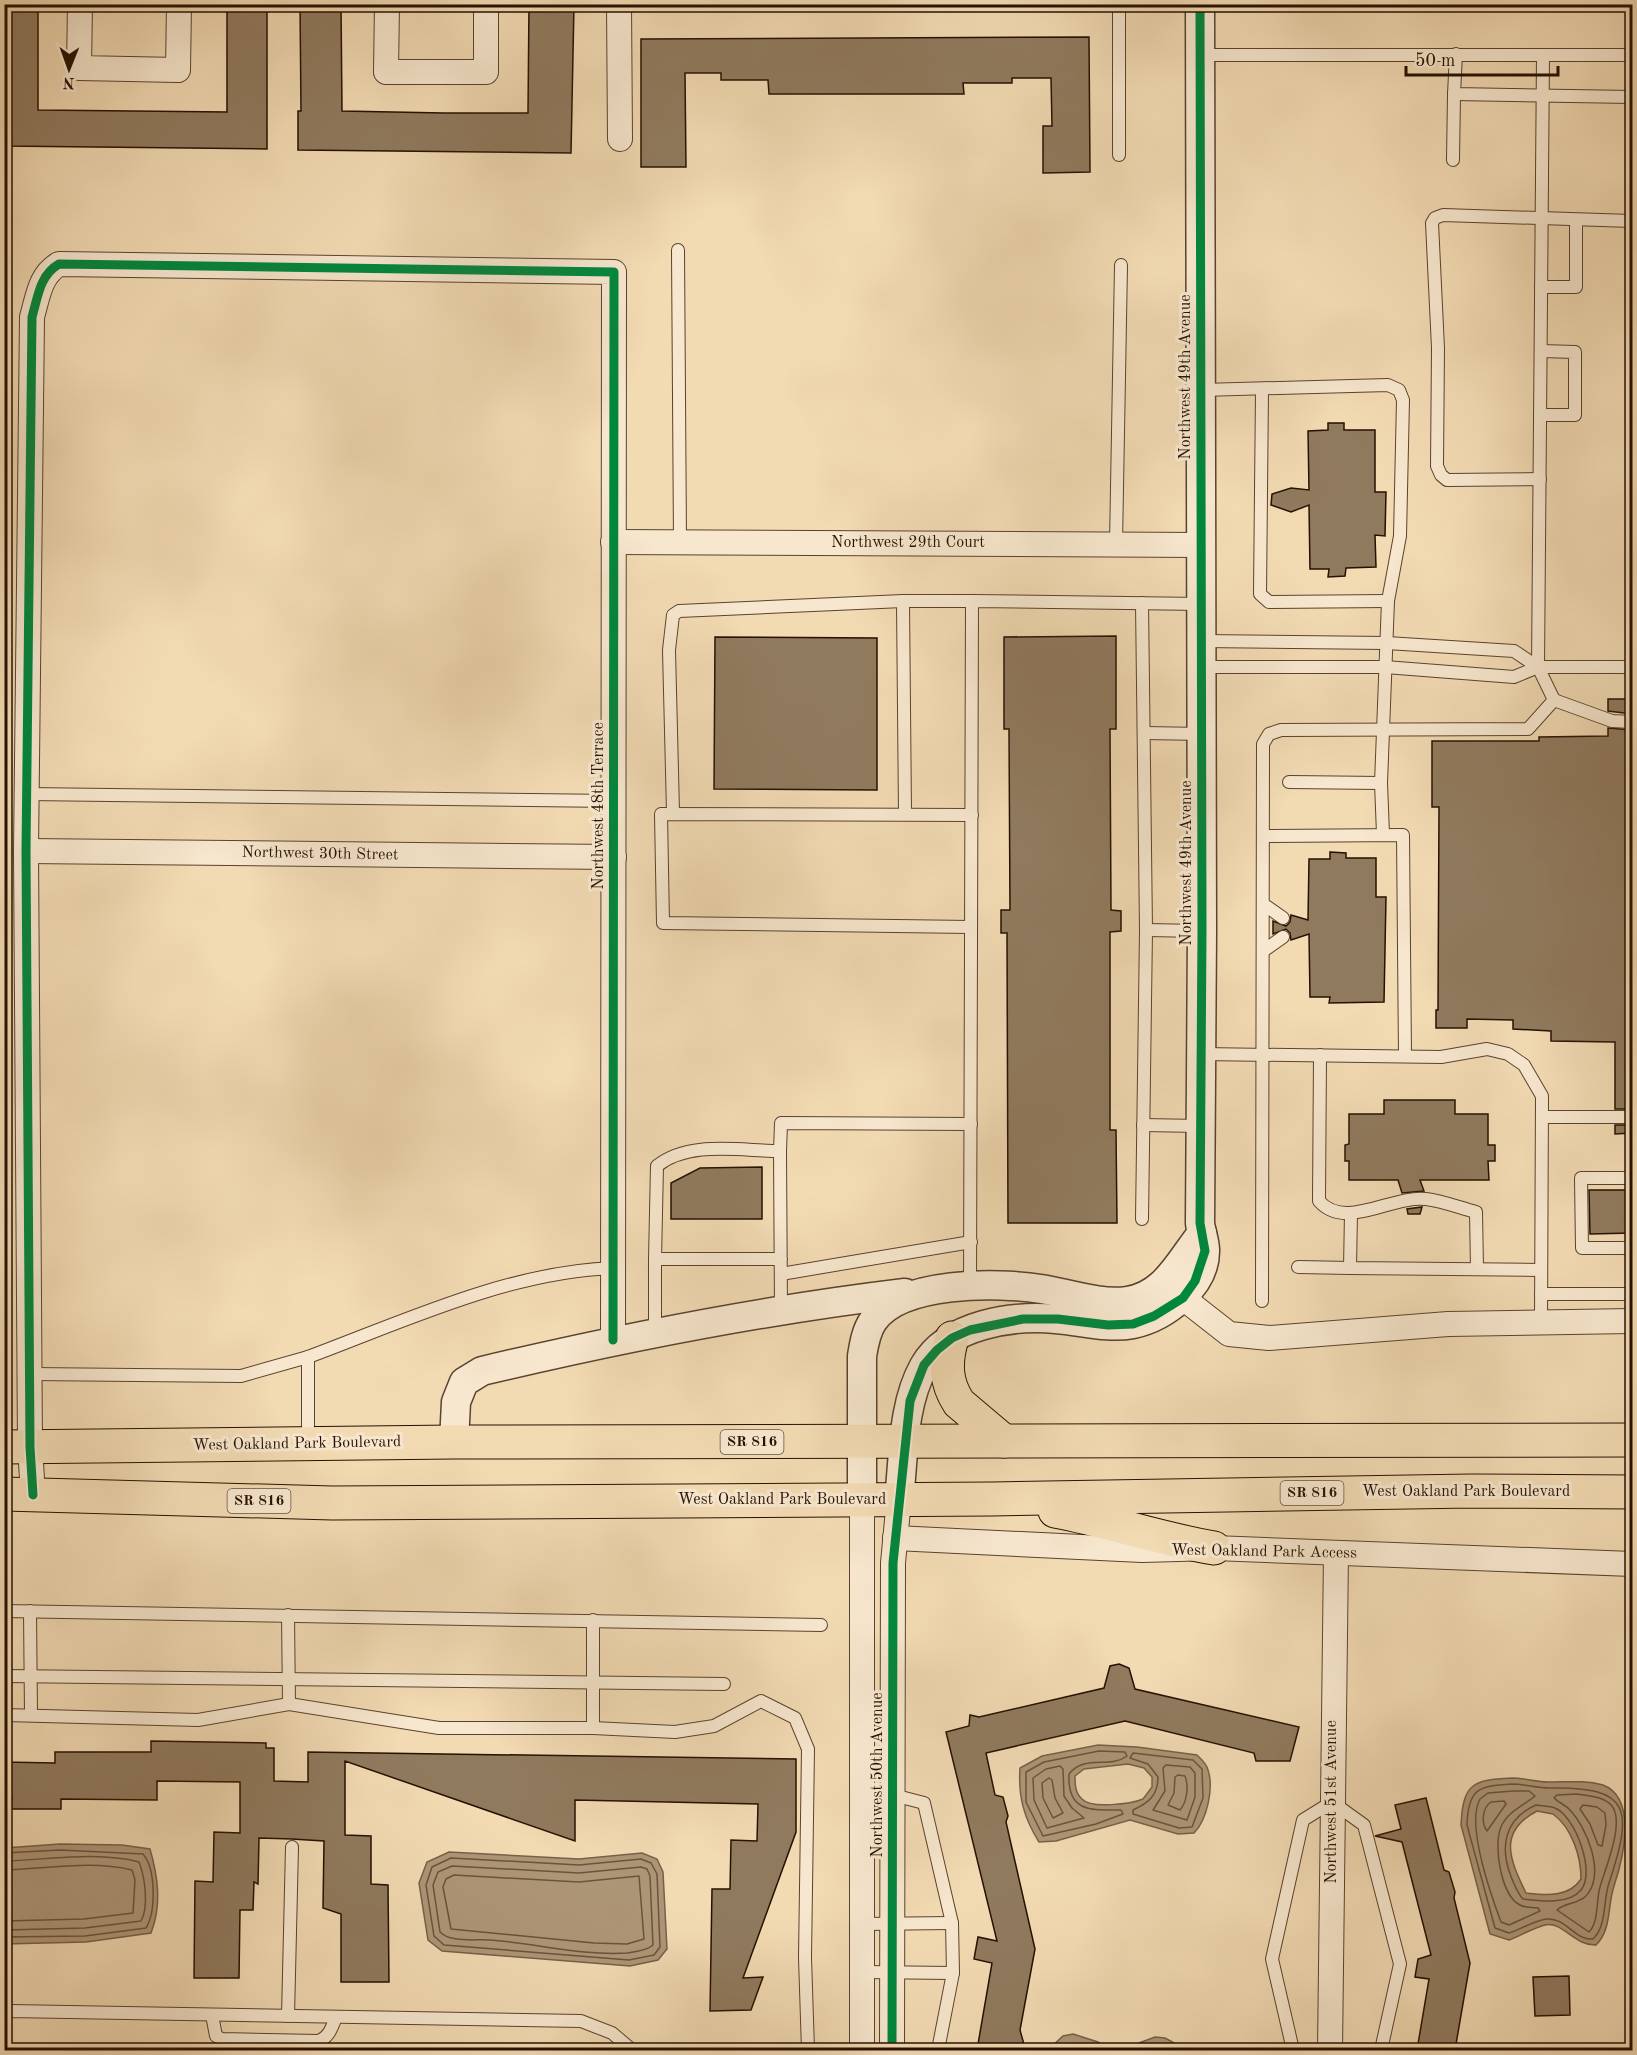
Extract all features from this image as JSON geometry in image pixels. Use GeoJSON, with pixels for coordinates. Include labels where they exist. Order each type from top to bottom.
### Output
{"type":"FeatureCollection","features":[{"type":"Feature","properties":{"kind":"main road"},"geometry":{"type":"LineString","coordinates":[[952,1338],[946,1367],[954,1395],[959,1403],[1004,1442]]}},
{"type":"Feature","properties":{"kind":"main road","name":"West Oakland Park Boulevard"},"geometry":{"type":"LineString","coordinates":[[17,1447],[454,1442],[1632,1440]]}},
{"type":"Feature","properties":{"kind":"main road","name":"West Oakland Park Boulevard"},"geometry":{"type":"LineString","coordinates":[[19,1495],[332,1503],[992,1499],[1471,1491],[1632,1492]]}},
{"type":"Feature","properties":{"kind":"main road"},"geometry":{"type":"LineString","coordinates":[[992,1499],[1091,1518],[1160,1538],[1214,1548]]}},
{"type":"Feature","properties":{"kind":"street"},"geometry":{"type":"LineString","coordinates":[[80,4],[79,68],[178,70],[179,4]]}},
{"type":"Feature","properties":{"kind":"street"},"geometry":{"type":"LineString","coordinates":[[387,4],[386,72],[486,72],[486,4]]}},
{"type":"Feature","properties":{"kind":"street"},"geometry":{"type":"LineString","coordinates":[[620,4],[620,139]]}},
{"type":"Feature","properties":{"kind":"street","name":"Northwest 49th Avenue"},"geometry":{"type":"LineString","coordinates":[[899,1499],[910,1401],[924,1365],[952,1338],[987,1326],[1023,1319],[1058,1319],[1108,1325],[1133,1324],[1154,1316],[1183,1298],[1202,1266],[1205,1251],[1202,1233],[1200,1126],[1202,390],[1200,4]]}},
{"type":"Feature","properties":{"kind":"street","name":"Northwest 48th Terrace"},"geometry":{"type":"LineString","coordinates":[[27,794],[32,317],[41,283],[49,270],[59,264],[614,272],[613,1340]]}},
{"type":"Feature","properties":{"kind":"street","name":"Northwest 29th Court"},"geometry":{"type":"LineString","coordinates":[[613,542],[1202,544]]}},
{"type":"Feature","properties":{"kind":"street"},"geometry":{"type":"LineString","coordinates":[[19,1495],[17,1447],[30,1374],[27,794]]}},
{"type":"Feature","properties":{"kind":"street","name":"Northwest 30th Street"},"geometry":{"type":"LineString","coordinates":[[26,851],[614,857]]}},
{"type":"Feature","properties":{"kind":"street"},"geometry":{"type":"LineString","coordinates":[[454,1442],[454,1407],[464,1382],[482,1371],[613,1340],[781,1311],[927,1291],[970,1288],[1038,1288],[1127,1301],[1159,1287],[1174,1274],[1202,1233]]}},
{"type":"Feature","properties":{"kind":"street"},"geometry":{"type":"LineString","coordinates":[[862,1499],[860,1372],[865,1339],[872,1322],[880,1312],[907,1297],[927,1291]]}},
{"type":"Feature","properties":{"kind":"street"},"geometry":{"type":"LineString","coordinates":[[1183,1298],[1229,1335],[1269,1338],[1448,1324],[1632,1321]]}},
{"type":"Feature","properties":{"kind":"street","name":"Northwest 50th Avenue"},"geometry":{"type":"LineString","coordinates":[[862,1499],[862,2050]]}},
{"type":"Feature","properties":{"kind":"street","name":"Northwest 50th Avenue"},"geometry":{"type":"LineString","coordinates":[[892,2050],[893,1563],[899,1499]]}},
{"type":"Feature","properties":{"kind":"street","name":"West Oakland Park Access"},"geometry":{"type":"LineString","coordinates":[[895,1538],[1142,1550],[1214,1548],[1632,1564]]}},
{"type":"Feature","properties":{"kind":"street","name":"Northwest 51st Avenue"},"geometry":{"type":"LineString","coordinates":[[1330,2050],[1336,1553]]}},
{"type":"Feature","properties":{"kind":"street"},"geometry":{"type":"LineString","coordinates":[[862,1961],[892,1961]]}},
{"type":"Feature","properties":{"kind":"lane"},"geometry":{"type":"LineString","coordinates":[[1119,4],[1119,155]]}},
{"type":"Feature","properties":{"kind":"lane"},"geometry":{"type":"LineString","coordinates":[[1453,160],[1456,54]]}},
{"type":"Feature","properties":{"kind":"lane"},"geometry":{"type":"LineString","coordinates":[[1200,55],[1632,55]]}},
{"type":"Feature","properties":{"kind":"lane"},"geometry":{"type":"LineString","coordinates":[[1543,55],[1538,667],[1554,700],[1612,721],[1632,722]]}},
{"type":"Feature","properties":{"kind":"lane"},"geometry":{"type":"LineString","coordinates":[[1454,94],[1632,97]]}},
{"type":"Feature","properties":{"kind":"lane"},"geometry":{"type":"LineString","coordinates":[[1540,478],[1447,480],[1441,476],[1437,466],[1437,295],[1432,223],[1435,218],[1443,215],[1632,221]]}},
{"type":"Feature","properties":{"kind":"lane"},"geometry":{"type":"LineString","coordinates":[[1541,287],[1576,287],[1576,220]]}},
{"type":"Feature","properties":{"kind":"lane"},"geometry":{"type":"LineString","coordinates":[[678,250],[680,542]]}},
{"type":"Feature","properties":{"kind":"lane"},"geometry":{"type":"LineString","coordinates":[[1116,544],[1121,265]]}},
{"type":"Feature","properties":{"kind":"lane"},"geometry":{"type":"LineString","coordinates":[[1540,415],[1575,415],[1575,352],[1541,351]]}},
{"type":"Feature","properties":{"kind":"lane"},"geometry":{"type":"LineString","coordinates":[[1202,390],[1388,385],[1399,390],[1403,400],[1400,536],[1388,601],[1383,729],[1383,834]]}},
{"type":"Feature","properties":{"kind":"lane"},"geometry":{"type":"LineString","coordinates":[[1262,390],[1260,594],[1263,600],[1269,602],[1388,601]]}},
{"type":"Feature","properties":{"kind":"lane"},"geometry":{"type":"LineString","coordinates":[[673,812],[669,650],[673,615],[679,611],[972,601],[1201,604]]}},
{"type":"Feature","properties":{"kind":"lane"},"geometry":{"type":"LineString","coordinates":[[970,1288],[972,601]]}},
{"type":"Feature","properties":{"kind":"lane"},"geometry":{"type":"LineString","coordinates":[[903,602],[905,814]]}},
{"type":"Feature","properties":{"kind":"lane"},"geometry":{"type":"LineString","coordinates":[[1142,603],[1146,930],[1142,1219]]}},
{"type":"Feature","properties":{"kind":"lane"},"geometry":{"type":"LineString","coordinates":[[1201,654],[1387,643],[1514,651],[1538,667]]}},
{"type":"Feature","properties":{"kind":"lane"},"geometry":{"type":"LineString","coordinates":[[1201,654],[1514,677],[1538,667],[1632,667]]}},
{"type":"Feature","properties":{"kind":"lane"},"geometry":{"type":"LineString","coordinates":[[1262,1302],[1263,744],[1269,734],[1281,730],[1528,729],[1554,700]]}},
{"type":"Feature","properties":{"kind":"lane"},"geometry":{"type":"LineString","coordinates":[[1145,733],[1202,734]]}},
{"type":"Feature","properties":{"kind":"lane"},"geometry":{"type":"LineString","coordinates":[[1289,782],[1382,783]]}},
{"type":"Feature","properties":{"kind":"lane"},"geometry":{"type":"LineString","coordinates":[[27,794],[614,801]]}},
{"type":"Feature","properties":{"kind":"lane"},"geometry":{"type":"LineString","coordinates":[[972,815],[673,812],[661,814],[663,923],[972,927]]}},
{"type":"Feature","properties":{"kind":"lane"},"geometry":{"type":"LineString","coordinates":[[1263,836],[1403,835],[1405,1056]]}},
{"type":"Feature","properties":{"kind":"lane"},"geometry":{"type":"LineString","coordinates":[[1263,904],[1283,918]]}},
{"type":"Feature","properties":{"kind":"lane"},"geometry":{"type":"LineString","coordinates":[[1146,930],[1202,931]]}},
{"type":"Feature","properties":{"kind":"lane"},"geometry":{"type":"LineString","coordinates":[[1263,951],[1283,937]]}},
{"type":"Feature","properties":{"kind":"lane"},"geometry":{"type":"LineString","coordinates":[[1201,1054],[1441,1057],[1487,1049],[1508,1054],[1524,1065],[1542,1096],[1541,1322]]}},
{"type":"Feature","properties":{"kind":"lane"},"geometry":{"type":"LineString","coordinates":[[1320,1054],[1319,1201],[1334,1213],[1351,1213],[1401,1199],[1426,1199],[1476,1212],[1477,1269]]}},
{"type":"Feature","properties":{"kind":"lane"},"geometry":{"type":"LineString","coordinates":[[1542,1117],[1632,1117]]}},
{"type":"Feature","properties":{"kind":"lane"},"geometry":{"type":"LineString","coordinates":[[781,1311],[781,1123],[971,1124]]}},
{"type":"Feature","properties":{"kind":"lane"},"geometry":{"type":"LineString","coordinates":[[1143,1125],[1200,1126]]}},
{"type":"Feature","properties":{"kind":"lane"},"geometry":{"type":"LineString","coordinates":[[655,1333],[657,1166],[668,1157],[693,1150],[780,1151]]}},
{"type":"Feature","properties":{"kind":"lane"},"geometry":{"type":"LineString","coordinates":[[1632,1178],[1581,1178],[1582,1248],[1632,1248]]}},
{"type":"Feature","properties":{"kind":"lane"},"geometry":{"type":"LineString","coordinates":[[1350,1268],[1351,1213]]}},
{"type":"Feature","properties":{"kind":"lane"},"geometry":{"type":"LineString","coordinates":[[781,1274],[970,1242]]}},
{"type":"Feature","properties":{"kind":"lane"},"geometry":{"type":"LineString","coordinates":[[655,1259],[781,1260]]}},
{"type":"Feature","properties":{"kind":"lane"},"geometry":{"type":"LineString","coordinates":[[30,1374],[241,1376],[308,1357],[485,1292],[580,1269],[613,1268]]}},
{"type":"Feature","properties":{"kind":"lane"},"geometry":{"type":"LineString","coordinates":[[1298,1268],[1541,1270]]}},
{"type":"Feature","properties":{"kind":"lane"},"geometry":{"type":"LineString","coordinates":[[1541,1294],[1632,1294]]}},
{"type":"Feature","properties":{"kind":"lane"},"geometry":{"type":"LineString","coordinates":[[308,1357],[308,1445]]}},
{"type":"Feature","properties":{"kind":"lane"},"geometry":{"type":"LineString","coordinates":[[4,1611],[821,1625]]}},
{"type":"Feature","properties":{"kind":"lane"},"geometry":{"type":"LineString","coordinates":[[30,1611],[31,1715]]}},
{"type":"Feature","properties":{"kind":"lane"},"geometry":{"type":"LineString","coordinates":[[288,1615],[289,1704]]}},
{"type":"Feature","properties":{"kind":"lane"},"geometry":{"type":"LineString","coordinates":[[593,1620],[593,1728]]}},
{"type":"Feature","properties":{"kind":"lane"},"geometry":{"type":"LineString","coordinates":[[4,1676],[724,1684]]}},
{"type":"Feature","properties":{"kind":"lane"},"geometry":{"type":"LineString","coordinates":[[4,1714],[198,1720],[289,1704],[439,1728],[593,1728],[675,1732],[714,1726],[761,1701],[795,1718],[808,1749],[805,1958],[808,2050],[677,2050]]}},
{"type":"Feature","properties":{"kind":"lane"},"geometry":{"type":"LineString","coordinates":[[893,1795],[924,1803],[952,1923],[953,1973],[938,2050]]}},
{"type":"Feature","properties":{"kind":"lane"},"geometry":{"type":"LineString","coordinates":[[1293,2050],[1272,1959],[1303,1820],[1332,1802],[1364,1825],[1400,1964],[1382,2050]]}},
{"type":"Feature","properties":{"kind":"lane"},"geometry":{"type":"LineString","coordinates":[[288,2016],[292,1847]]}},
{"type":"Feature","properties":{"kind":"lane"},"geometry":{"type":"LineString","coordinates":[[862,1924],[952,1923]]}},
{"type":"Feature","properties":{"kind":"lane"},"geometry":{"type":"LineString","coordinates":[[892,1961],[953,1973]]}},
{"type":"Feature","properties":{"kind":"lane"},"geometry":{"type":"LineString","coordinates":[[4,2015],[10,2011],[581,2021],[612,2033],[632,2050]]}},
{"type":"Feature","properties":{"kind":"lane"},"geometry":{"type":"LineString","coordinates":[[212,2014],[216,2036],[222,2038],[318,2041],[329,2033],[336,2017]]}},
{"type":"Feature","properties":{"kind":"water"},"geometry":{"type":"Polygon","coordinates":[[[1098,1745],[1137,1747],[1197,1755],[1204,1762],[1210,1777],[1210,1794],[1206,1812],[1194,1833],[1178,1834],[1130,1820],[1056,1841],[1039,1842],[1023,1807],[1020,1768],[1042,1756],[1098,1745]],[[1128,1764],[1084,1769],[1075,1776],[1075,1785],[1080,1797],[1087,1802],[1102,1805],[1130,1803],[1143,1799],[1152,1787],[1152,1777],[1144,1768],[1128,1764]]]}},
{"type":"Feature","properties":{"kind":"water"},"geometry":{"type":"Polygon","coordinates":[[[1499,1779],[1596,1783],[1614,1792],[1620,1802],[1624,1815],[1624,1844],[1607,1925],[1596,1945],[1581,1942],[1551,1925],[1540,1926],[1509,1940],[1490,1934],[1461,1825],[1464,1800],[1468,1792],[1479,1783],[1499,1779]],[[1537,1811],[1524,1819],[1512,1837],[1512,1858],[1526,1893],[1556,1894],[1570,1889],[1581,1879],[1574,1843],[1560,1820],[1553,1814],[1537,1811]]]}},
{"type":"Feature","properties":{"kind":"water"},"geometry":{"type":"Polygon","coordinates":[[[60,1844],[122,1845],[150,1849],[158,1891],[157,1912],[151,1933],[86,1942],[5,1944],[5,1848],[60,1844]]]}},
{"type":"Feature","properties":{"kind":"water"},"geometry":{"type":"Polygon","coordinates":[[[449,1852],[579,1859],[642,1853],[657,1859],[663,1872],[667,1949],[658,1960],[630,1966],[442,1951],[428,1940],[419,1883],[427,1862],[449,1852]]]}},
{"type":"Feature","properties":{"kind":"water"},"geometry":{"type":"Polygon","coordinates":[[[1073,2034],[1098,2042],[1111,2050],[1048,2050],[1063,2036],[1073,2034]]]}},
{"type":"Feature","properties":{"kind":"water"},"geometry":{"type":"Polygon","coordinates":[[[1155,2037],[1165,2038],[1187,2050],[1130,2050],[1139,2043],[1155,2037]]]}},
{"type":"Feature","properties":{"kind":"building"},"geometry":{"type":"Polygon","coordinates":[[[4,4],[38,4],[38,110],[227,112],[227,4],[267,4],[267,149],[4,146],[4,4]]]}},
{"type":"Feature","properties":{"kind":"building"},"geometry":{"type":"Polygon","coordinates":[[[300,4],[341,4],[342,111],[528,113],[529,4],[574,4],[571,153],[298,150],[298,111],[301,111],[300,4]]]}},
{"type":"Feature","properties":{"kind":"building"},"geometry":{"type":"Polygon","coordinates":[[[1089,37],[1090,172],[1043,173],[1043,126],[1052,126],[1051,78],[1012,78],[1012,83],[963,83],[964,94],[769,94],[768,80],[721,80],[721,73],[685,73],[686,167],[641,167],[641,39],[1089,37]]]}},
{"type":"Feature","properties":{"kind":"building"},"geometry":{"type":"Polygon","coordinates":[[[1328,423],[1344,423],[1344,430],[1375,430],[1375,492],[1386,492],[1385,536],[1375,535],[1376,567],[1346,568],[1345,576],[1328,577],[1329,569],[1310,569],[1309,505],[1291,512],[1271,505],[1272,494],[1291,488],[1309,490],[1308,431],[1328,430],[1328,423]]]}},
{"type":"Feature","properties":{"kind":"building"},"geometry":{"type":"Polygon","coordinates":[[[1116,636],[1116,729],[1110,729],[1111,910],[1121,911],[1121,931],[1110,932],[1110,1130],[1116,1130],[1117,1223],[1008,1223],[1007,933],[1001,933],[1001,910],[1010,910],[1009,729],[1004,729],[1004,637],[1116,636]]]}},
{"type":"Feature","properties":{"kind":"building"},"geometry":{"type":"Polygon","coordinates":[[[715,637],[877,638],[877,790],[714,789],[715,637]]]}},
{"type":"Feature","properties":{"kind":"building"},"geometry":{"type":"Polygon","coordinates":[[[1608,699],[1632,699],[1632,714],[1608,711],[1608,699]]]}},
{"type":"Feature","properties":{"kind":"building"},"geometry":{"type":"Polygon","coordinates":[[[1608,728],[1632,730],[1632,1109],[1615,1109],[1615,1042],[1551,1041],[1551,1031],[1513,1029],[1513,1020],[1467,1019],[1467,1028],[1436,1028],[1439,807],[1432,807],[1432,741],[1539,741],[1539,737],[1608,736],[1608,728]]]}},
{"type":"Feature","properties":{"kind":"building"},"geometry":{"type":"Polygon","coordinates":[[[1330,852],[1346,853],[1346,858],[1376,858],[1376,897],[1386,897],[1384,1002],[1329,1003],[1330,997],[1310,997],[1309,934],[1291,940],[1290,933],[1286,929],[1273,934],[1273,921],[1286,926],[1290,922],[1291,915],[1308,920],[1309,859],[1330,859],[1330,852]]]}},
{"type":"Feature","properties":{"kind":"building"},"geometry":{"type":"Polygon","coordinates":[[[1384,1100],[1455,1100],[1455,1114],[1488,1114],[1488,1145],[1495,1145],[1495,1161],[1488,1161],[1489,1180],[1420,1180],[1424,1191],[1402,1193],[1398,1180],[1349,1180],[1349,1161],[1345,1161],[1345,1145],[1349,1144],[1349,1114],[1384,1114],[1384,1100]]]}},
{"type":"Feature","properties":{"kind":"building"},"geometry":{"type":"Polygon","coordinates":[[[1615,1125],[1632,1125],[1632,1133],[1615,1134],[1615,1125]]]}},
{"type":"Feature","properties":{"kind":"building"},"geometry":{"type":"Polygon","coordinates":[[[762,1167],[762,1219],[671,1219],[671,1183],[700,1168],[762,1167]]]}},
{"type":"Feature","properties":{"kind":"building"},"geometry":{"type":"Polygon","coordinates":[[[1589,1190],[1632,1190],[1632,1233],[1590,1234],[1589,1190]]]}},
{"type":"Feature","properties":{"kind":"building"},"geometry":{"type":"Polygon","coordinates":[[[1422,1207],[1420,1214],[1408,1214],[1407,1209],[1422,1207]]]}},
{"type":"Feature","properties":{"kind":"building"},"geometry":{"type":"Polygon","coordinates":[[[1119,1664],[1129,1668],[1135,1689],[1299,1727],[1290,1761],[1256,1761],[1254,1753],[1125,1721],[986,1753],[995,1795],[1003,1797],[1008,1816],[1006,1822],[1035,1949],[1020,2030],[1025,2048],[977,2050],[992,1963],[974,1959],[978,1937],[997,1941],[946,1732],[969,1726],[970,1715],[979,1717],[1104,1688],[1110,1666],[1119,1664]]]}},
{"type":"Feature","properties":{"kind":"building"},"geometry":{"type":"Polygon","coordinates":[[[151,1741],[266,1743],[266,1748],[274,1748],[274,1781],[308,1782],[308,1752],[796,1759],[796,1832],[743,1978],[763,1977],[751,2010],[710,2011],[712,1889],[730,1889],[731,1840],[757,1841],[758,1804],[575,1800],[575,1841],[345,1761],[345,1835],[371,1836],[371,1884],[388,1885],[389,1982],[341,1982],[341,1914],[323,1908],[324,1841],[259,1838],[258,1884],[254,1882],[253,1910],[240,1910],[239,1978],[194,1978],[195,1881],[213,1882],[214,1832],[240,1833],[240,1782],[157,1781],[157,1800],[61,1799],[61,1809],[11,1809],[12,1796],[4,1796],[4,1762],[55,1763],[55,1752],[151,1752],[151,1741]]]}},
{"type":"Feature","properties":{"kind":"building"},"geometry":{"type":"Polygon","coordinates":[[[1426,1798],[1444,1870],[1449,1872],[1455,1892],[1454,1898],[1470,1963],[1455,2050],[1417,2050],[1429,1979],[1415,1977],[1418,1959],[1431,1955],[1402,1842],[1375,1836],[1401,1829],[1395,1805],[1426,1798]]]}},
{"type":"Feature","properties":{"kind":"building"},"geometry":{"type":"Polygon","coordinates":[[[1569,1976],[1570,2015],[1535,2016],[1533,1977],[1569,1976]]]}},
{"type":"Feature","properties":{"kind":"cycle path"},"geometry":{"type":"LineString","coordinates":[[892,2050],[893,1563],[910,1401],[924,1365],[952,1338],[970,1330],[1023,1319],[1058,1319],[1108,1325],[1133,1324],[1154,1316],[1183,1298],[1195,1281],[1205,1251],[1200,1223],[1202,931],[1200,4]]}},
{"type":"Feature","properties":{"kind":"cycle path"},"geometry":{"type":"LineString","coordinates":[[33,1495],[30,1447],[26,851],[32,317],[44,280],[59,264],[614,272],[613,1340]]}}]}
